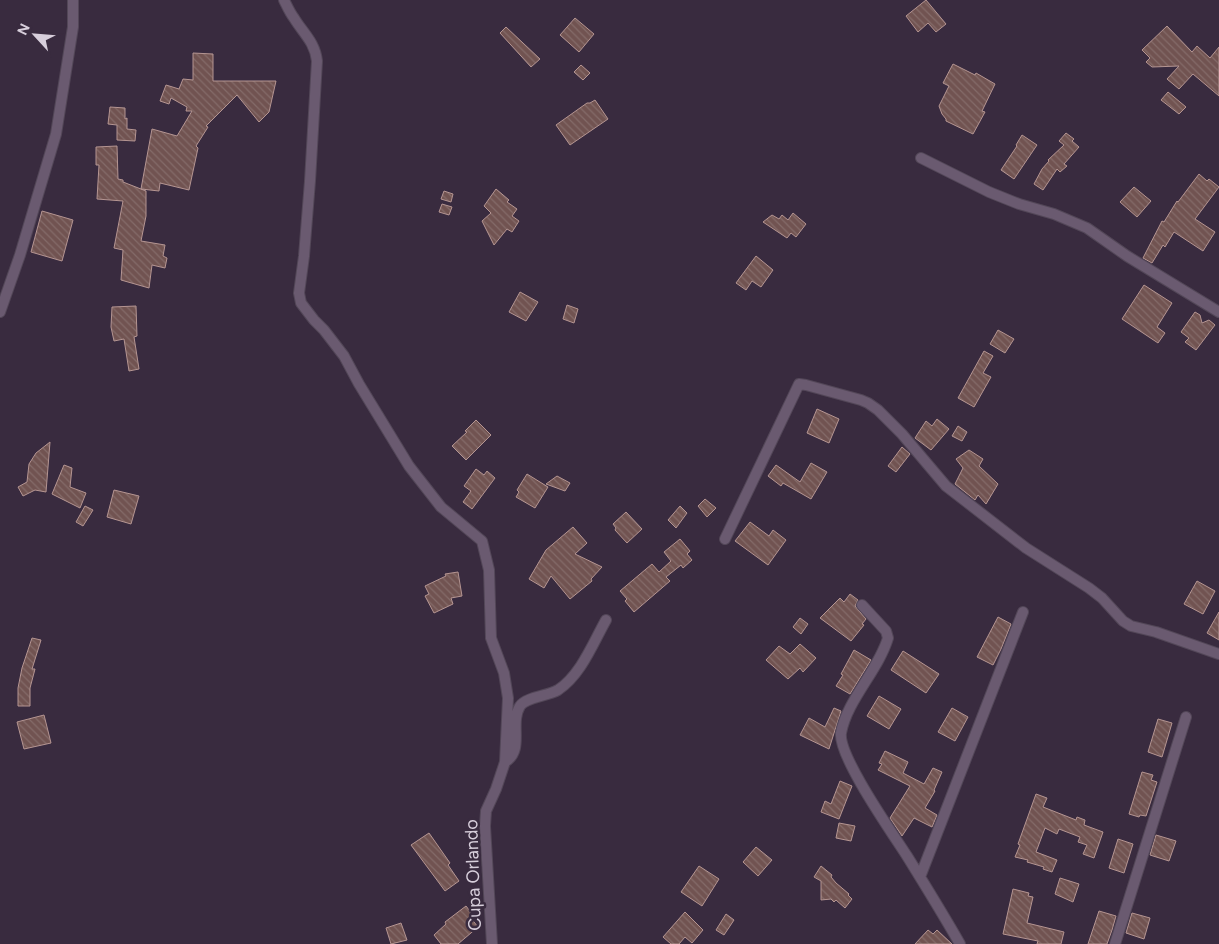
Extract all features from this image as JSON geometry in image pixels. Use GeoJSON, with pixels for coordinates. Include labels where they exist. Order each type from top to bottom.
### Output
{"type":"FeatureCollection","features":[{"type":"Feature","properties":{"kind":"street"},"geometry":{"type":"LineString","coordinates":[[0,312],[20,255],[56,134],[74,27],[73,0]]}},
{"type":"Feature","properties":{"kind":"street","name":"Cupa Orlando"},"geometry":{"type":"LineString","coordinates":[[284,0],[293,18],[313,44],[317,61],[310,181],[299,293],[301,303],[344,356],[409,466],[441,507],[482,541],[489,570],[491,638],[508,688],[505,762],[486,811],[485,826],[492,944]]}},
{"type":"Feature","properties":{"kind":"street"},"geometry":{"type":"LineString","coordinates":[[921,158],[989,192],[1070,220],[1087,228],[1127,256],[1219,312]]}},
{"type":"Feature","properties":{"kind":"street"},"geometry":{"type":"LineString","coordinates":[[725,539],[799,384],[806,385],[860,400],[878,410],[902,434],[946,486],[1026,548],[1096,593],[1123,621],[1131,626],[1156,632],[1219,654]]}},
{"type":"Feature","properties":{"kind":"street"},"geometry":{"type":"LineString","coordinates":[[862,604],[886,631],[888,638],[850,708],[842,731],[843,747],[861,784],[960,944]]}},
{"type":"Feature","properties":{"kind":"street"},"geometry":{"type":"LineString","coordinates":[[920,877],[1023,612]]}},
{"type":"Feature","properties":{"kind":"street"},"geometry":{"type":"LineString","coordinates":[[505,762],[515,752],[519,707],[524,702],[546,696],[558,690],[569,681],[606,620]]}},
{"type":"Feature","properties":{"kind":"street"},"geometry":{"type":"LineString","coordinates":[[1115,944],[1186,717]]}},
{"type":"Feature","properties":{"kind":"building"},"geometry":{"type":"Polygon","coordinates":[[[926,0],[946,24],[936,32],[928,23],[918,32],[906,16],[926,0]]]}},
{"type":"Feature","properties":{"kind":"building"},"geometry":{"type":"Polygon","coordinates":[[[575,18],[594,34],[579,52],[560,35],[575,18]]]}},
{"type":"Feature","properties":{"kind":"building"},"geometry":{"type":"Polygon","coordinates":[[[1167,26],[1192,52],[1197,46],[1210,58],[1219,47],[1219,96],[1193,74],[1179,89],[1167,79],[1179,66],[1152,67],[1146,62],[1150,58],[1142,50],[1167,26]]]}},
{"type":"Feature","properties":{"kind":"building"},"geometry":{"type":"Polygon","coordinates":[[[506,27],[540,59],[531,67],[500,33],[506,27]]]}},
{"type":"Feature","properties":{"kind":"building"},"geometry":{"type":"Polygon","coordinates":[[[193,53],[213,54],[213,81],[276,81],[269,112],[259,122],[237,95],[206,126],[208,127],[196,146],[198,148],[189,190],[160,183],[159,191],[141,189],[152,129],[177,136],[192,111],[186,111],[187,107],[171,98],[169,104],[160,101],[166,85],[179,89],[183,79],[193,80],[193,53]]]}},
{"type":"Feature","properties":{"kind":"building"},"geometry":{"type":"Polygon","coordinates":[[[953,64],[975,75],[976,73],[995,84],[982,111],[985,112],[973,134],[946,121],[939,106],[949,86],[943,83],[953,64]]]}},
{"type":"Feature","properties":{"kind":"building"},"geometry":{"type":"Polygon","coordinates":[[[581,65],[590,73],[583,80],[574,72],[581,65]]]}},
{"type":"Feature","properties":{"kind":"building"},"geometry":{"type":"Polygon","coordinates":[[[1168,92],[1186,107],[1179,114],[1161,100],[1168,92]]]}},
{"type":"Feature","properties":{"kind":"building"},"geometry":{"type":"Polygon","coordinates":[[[595,100],[608,119],[570,145],[556,125],[587,103],[595,100]]]}},
{"type":"Feature","properties":{"kind":"building"},"geometry":{"type":"Polygon","coordinates":[[[110,107],[125,108],[127,129],[136,130],[135,141],[117,140],[117,125],[108,124],[110,107]]]}},
{"type":"Feature","properties":{"kind":"building"},"geometry":{"type":"Polygon","coordinates":[[[1066,133],[1074,139],[1072,141],[1079,147],[1064,164],[1067,166],[1060,172],[1057,169],[1043,190],[1034,184],[1048,160],[1064,145],[1059,141],[1066,133]]]}},
{"type":"Feature","properties":{"kind":"building"},"geometry":{"type":"Polygon","coordinates":[[[1022,135],[1037,145],[1014,179],[1001,170],[1022,135]]]}},
{"type":"Feature","properties":{"kind":"building"},"geometry":{"type":"Polygon","coordinates":[[[117,146],[118,179],[146,191],[146,216],[141,241],[165,245],[163,256],[167,258],[165,268],[152,265],[149,288],[121,280],[123,250],[114,248],[123,201],[97,199],[99,165],[96,165],[96,147],[117,146]]]}},
{"type":"Feature","properties":{"kind":"building"},"geometry":{"type":"Polygon","coordinates":[[[1199,174],[1207,181],[1209,179],[1219,187],[1195,219],[1215,232],[1203,251],[1174,232],[1152,263],[1143,258],[1162,221],[1164,222],[1177,201],[1199,174]]]}},
{"type":"Feature","properties":{"kind":"building"},"geometry":{"type":"Polygon","coordinates":[[[1134,187],[1151,201],[1137,217],[1120,202],[1134,187]]]}},
{"type":"Feature","properties":{"kind":"building"},"geometry":{"type":"Polygon","coordinates":[[[496,189],[509,200],[507,202],[517,209],[512,216],[519,221],[512,232],[507,229],[494,245],[482,221],[491,213],[484,206],[496,189]]]}},
{"type":"Feature","properties":{"kind":"building"},"geometry":{"type":"Polygon","coordinates":[[[444,191],[453,194],[451,202],[441,199],[444,191]]]}},
{"type":"Feature","properties":{"kind":"building"},"geometry":{"type":"Polygon","coordinates":[[[442,204],[452,207],[449,215],[439,212],[442,204]]]}},
{"type":"Feature","properties":{"kind":"building"},"geometry":{"type":"Polygon","coordinates":[[[42,211],[73,220],[62,261],[31,252],[42,211]]]}},
{"type":"Feature","properties":{"kind":"building"},"geometry":{"type":"Polygon","coordinates":[[[793,213],[806,224],[796,237],[791,233],[787,238],[763,222],[772,215],[779,219],[782,215],[788,220],[793,213]]]}},
{"type":"Feature","properties":{"kind":"building"},"geometry":{"type":"Polygon","coordinates":[[[756,256],[773,270],[761,287],[752,281],[746,290],[736,283],[756,256]]]}},
{"type":"Feature","properties":{"kind":"building"},"geometry":{"type":"Polygon","coordinates":[[[1144,285],[1172,303],[1157,327],[1165,333],[1158,343],[1122,319],[1144,285]]]}},
{"type":"Feature","properties":{"kind":"building"},"geometry":{"type":"Polygon","coordinates":[[[520,292],[538,302],[526,321],[509,312],[520,292]]]}},
{"type":"Feature","properties":{"kind":"building"},"geometry":{"type":"Polygon","coordinates":[[[567,305],[578,309],[574,323],[563,319],[567,305]]]}},
{"type":"Feature","properties":{"kind":"building"},"geometry":{"type":"Polygon","coordinates":[[[136,306],[137,336],[134,337],[139,369],[129,371],[124,339],[114,341],[111,327],[112,307],[136,306]]]}},
{"type":"Feature","properties":{"kind":"building"},"geometry":{"type":"Polygon","coordinates":[[[1195,312],[1200,315],[1202,323],[1209,320],[1215,325],[1196,350],[1185,342],[1189,338],[1181,332],[1195,312]]]}},
{"type":"Feature","properties":{"kind":"building"},"geometry":{"type":"Polygon","coordinates":[[[998,330],[1014,339],[1005,353],[990,344],[998,330]]]}},
{"type":"Feature","properties":{"kind":"building"},"geometry":{"type":"Polygon","coordinates":[[[984,351],[993,356],[983,373],[991,377],[974,407],[958,398],[984,351]]]}},
{"type":"Feature","properties":{"kind":"building"},"geometry":{"type":"Polygon","coordinates":[[[817,409],[839,419],[829,443],[807,433],[817,409]]]}},
{"type":"Feature","properties":{"kind":"building"},"geometry":{"type":"Polygon","coordinates":[[[937,419],[949,429],[931,450],[915,438],[926,421],[932,426],[937,419]]]}},
{"type":"Feature","properties":{"kind":"building"},"geometry":{"type":"Polygon","coordinates":[[[476,420],[491,435],[466,460],[452,446],[467,432],[465,431],[476,420]]]}},
{"type":"Feature","properties":{"kind":"building"},"geometry":{"type":"Polygon","coordinates":[[[958,426],[967,432],[962,441],[952,436],[958,426]]]}},
{"type":"Feature","properties":{"kind":"building"},"geometry":{"type":"Polygon","coordinates":[[[50,442],[46,492],[35,490],[23,496],[18,487],[27,482],[29,464],[36,453],[50,442]]]}},
{"type":"Feature","properties":{"kind":"building"},"geometry":{"type":"Polygon","coordinates":[[[902,447],[910,454],[896,472],[888,466],[902,447]]]}},
{"type":"Feature","properties":{"kind":"building"},"geometry":{"type":"Polygon","coordinates":[[[969,450],[983,459],[979,466],[998,484],[986,504],[978,495],[975,500],[955,484],[963,468],[956,459],[969,450]]]}},
{"type":"Feature","properties":{"kind":"building"},"geometry":{"type":"Polygon","coordinates":[[[811,463],[827,472],[811,499],[783,483],[781,486],[768,476],[776,465],[800,482],[811,463]]]}},
{"type":"Feature","properties":{"kind":"building"},"geometry":{"type":"Polygon","coordinates":[[[64,465],[72,468],[70,487],[86,493],[80,508],[52,494],[64,465]]]}},
{"type":"Feature","properties":{"kind":"building"},"geometry":{"type":"Polygon","coordinates":[[[476,469],[484,475],[487,471],[495,478],[472,509],[463,502],[471,491],[464,486],[476,469]]]}},
{"type":"Feature","properties":{"kind":"building"},"geometry":{"type":"Polygon","coordinates":[[[527,474],[548,487],[535,508],[516,497],[519,492],[517,490],[527,474]]]}},
{"type":"Feature","properties":{"kind":"building"},"geometry":{"type":"Polygon","coordinates":[[[557,476],[570,483],[565,491],[546,484],[557,476]]]}},
{"type":"Feature","properties":{"kind":"building"},"geometry":{"type":"Polygon","coordinates":[[[114,490],[139,496],[131,524],[107,517],[114,490]]]}},
{"type":"Feature","properties":{"kind":"building"},"geometry":{"type":"Polygon","coordinates":[[[705,499],[716,508],[707,517],[698,506],[705,499]]]}},
{"type":"Feature","properties":{"kind":"building"},"geometry":{"type":"Polygon","coordinates":[[[85,506],[93,510],[83,526],[76,522],[85,506]]]}},
{"type":"Feature","properties":{"kind":"building"},"geometry":{"type":"Polygon","coordinates":[[[680,506],[687,513],[676,528],[668,520],[680,506]]]}},
{"type":"Feature","properties":{"kind":"building"},"geometry":{"type":"Polygon","coordinates":[[[626,512],[642,529],[627,543],[615,530],[616,528],[613,524],[626,512]]]}},
{"type":"Feature","properties":{"kind":"building"},"geometry":{"type":"Polygon","coordinates":[[[750,522],[769,536],[773,530],[786,540],[768,565],[735,541],[750,522]]]}},
{"type":"Feature","properties":{"kind":"building"},"geometry":{"type":"Polygon","coordinates":[[[573,527],[587,543],[575,554],[602,567],[591,579],[592,581],[570,599],[551,576],[544,588],[529,579],[546,550],[573,527]]]}},
{"type":"Feature","properties":{"kind":"building"},"geometry":{"type":"Polygon","coordinates":[[[680,539],[690,551],[687,554],[692,560],[683,568],[681,565],[666,577],[670,581],[634,612],[620,591],[652,564],[659,572],[671,561],[664,552],[680,539]]]}},
{"type":"Feature","properties":{"kind":"building"},"geometry":{"type":"Polygon","coordinates":[[[458,572],[462,596],[451,598],[453,604],[434,613],[425,596],[429,594],[425,586],[446,576],[445,574],[458,572]]]}},
{"type":"Feature","properties":{"kind":"building"},"geometry":{"type":"Polygon","coordinates":[[[1197,581],[1215,591],[1203,614],[1184,604],[1197,581]]]}},
{"type":"Feature","properties":{"kind":"building"},"geometry":{"type":"Polygon","coordinates":[[[850,594],[858,600],[855,606],[866,619],[862,624],[864,625],[851,641],[820,618],[840,598],[844,602],[850,594]]]}},
{"type":"Feature","properties":{"kind":"building"},"geometry":{"type":"Polygon","coordinates":[[[1219,612],[1219,640],[1207,633],[1219,612]]]}},
{"type":"Feature","properties":{"kind":"building"},"geometry":{"type":"Polygon","coordinates":[[[998,617],[1011,624],[993,665],[977,657],[998,617]]]}},
{"type":"Feature","properties":{"kind":"building"},"geometry":{"type":"Polygon","coordinates":[[[800,618],[808,624],[801,634],[793,627],[800,618]]]}},
{"type":"Feature","properties":{"kind":"building"},"geometry":{"type":"Polygon","coordinates":[[[32,638],[41,640],[32,669],[35,669],[30,688],[30,706],[18,706],[18,688],[22,668],[32,638]]]}},
{"type":"Feature","properties":{"kind":"building"},"geometry":{"type":"Polygon","coordinates":[[[800,644],[816,658],[803,672],[800,668],[788,679],[766,660],[779,646],[790,654],[800,644]]]}},
{"type":"Feature","properties":{"kind":"building"},"geometry":{"type":"Polygon","coordinates":[[[854,650],[871,660],[850,694],[836,686],[854,650]]]}},
{"type":"Feature","properties":{"kind":"building"},"geometry":{"type":"Polygon","coordinates":[[[903,651],[939,674],[926,693],[891,670],[903,651]]]}},
{"type":"Feature","properties":{"kind":"building"},"geometry":{"type":"Polygon","coordinates":[[[879,696],[901,709],[889,729],[867,716],[879,696]]]}},
{"type":"Feature","properties":{"kind":"building"},"geometry":{"type":"Polygon","coordinates":[[[834,708],[841,711],[829,749],[800,735],[809,718],[825,727],[834,708]]]}},
{"type":"Feature","properties":{"kind":"building"},"geometry":{"type":"Polygon","coordinates":[[[952,708],[968,717],[955,741],[938,732],[952,708]]]}},
{"type":"Feature","properties":{"kind":"building"},"geometry":{"type":"Polygon","coordinates":[[[44,715],[51,743],[24,749],[17,722],[44,715]]]}},
{"type":"Feature","properties":{"kind":"building"},"geometry":{"type":"Polygon","coordinates":[[[1158,719],[1172,723],[1162,757],[1148,752],[1158,719]]]}},
{"type":"Feature","properties":{"kind":"building"},"geometry":{"type":"Polygon","coordinates":[[[885,751],[908,762],[903,773],[924,784],[933,768],[942,772],[935,791],[925,808],[937,815],[932,827],[914,818],[902,836],[890,818],[910,786],[878,770],[882,764],[879,763],[885,751]]]}},
{"type":"Feature","properties":{"kind":"building"},"geometry":{"type":"Polygon","coordinates":[[[1142,772],[1153,775],[1151,780],[1157,782],[1146,816],[1140,815],[1139,817],[1129,814],[1142,772]]]}},
{"type":"Feature","properties":{"kind":"building"},"geometry":{"type":"Polygon","coordinates":[[[840,781],[852,786],[839,819],[821,812],[825,801],[831,804],[840,781]]]}},
{"type":"Feature","properties":{"kind":"building"},"geometry":{"type":"Polygon","coordinates":[[[1036,794],[1047,798],[1043,807],[1076,820],[1077,817],[1085,820],[1084,825],[1103,832],[1094,858],[1083,854],[1087,845],[1078,842],[1080,837],[1059,829],[1057,834],[1045,828],[1036,852],[1057,860],[1052,872],[1043,869],[1044,867],[1027,862],[1028,860],[1015,857],[1036,794]]]}},
{"type":"Feature","properties":{"kind":"building"},"geometry":{"type":"Polygon","coordinates":[[[839,823],[855,826],[851,841],[836,838],[839,823]]]}},
{"type":"Feature","properties":{"kind":"building"},"geometry":{"type":"Polygon","coordinates":[[[429,833],[450,863],[448,865],[459,881],[445,891],[411,845],[429,833]]]}},
{"type":"Feature","properties":{"kind":"building"},"geometry":{"type":"Polygon","coordinates":[[[1156,835],[1176,841],[1169,861],[1150,855],[1156,835]]]}},
{"type":"Feature","properties":{"kind":"building"},"geometry":{"type":"Polygon","coordinates":[[[1118,839],[1133,844],[1124,873],[1109,868],[1118,839]]]}},
{"type":"Feature","properties":{"kind":"building"},"geometry":{"type":"Polygon","coordinates":[[[756,847],[772,860],[758,876],[743,862],[756,847]]]}},
{"type":"Feature","properties":{"kind":"building"},"geometry":{"type":"Polygon","coordinates":[[[699,866],[719,879],[702,906],[681,892],[699,866]]]}},
{"type":"Feature","properties":{"kind":"building"},"geometry":{"type":"Polygon","coordinates":[[[821,866],[832,875],[831,877],[836,883],[852,899],[845,908],[836,900],[834,902],[831,899],[821,900],[821,881],[814,877],[821,866]]]}},
{"type":"Feature","properties":{"kind":"building"},"geometry":{"type":"Polygon","coordinates":[[[1060,878],[1079,884],[1073,902],[1055,894],[1060,878]]]}},
{"type":"Feature","properties":{"kind":"building"},"geometry":{"type":"Polygon","coordinates":[[[1013,889],[1029,893],[1028,896],[1033,897],[1027,923],[1064,932],[1061,944],[1037,944],[1038,941],[1003,934],[1013,889]]]}},
{"type":"Feature","properties":{"kind":"building"},"geometry":{"type":"Polygon","coordinates":[[[466,906],[473,915],[470,917],[478,927],[458,944],[441,944],[434,935],[446,924],[445,922],[466,906]]]}},
{"type":"Feature","properties":{"kind":"building"},"geometry":{"type":"Polygon","coordinates":[[[1099,911],[1116,916],[1112,930],[1107,944],[1088,944],[1099,911]]]}},
{"type":"Feature","properties":{"kind":"building"},"geometry":{"type":"Polygon","coordinates":[[[685,912],[703,930],[692,943],[685,937],[679,944],[671,944],[663,937],[685,912]]]}},
{"type":"Feature","properties":{"kind":"building"},"geometry":{"type":"Polygon","coordinates":[[[1132,913],[1150,918],[1144,939],[1126,933],[1132,913]]]}},
{"type":"Feature","properties":{"kind":"building"},"geometry":{"type":"Polygon","coordinates":[[[726,914],[734,920],[724,935],[716,930],[726,914]]]}},
{"type":"Feature","properties":{"kind":"building"},"geometry":{"type":"Polygon","coordinates":[[[401,923],[407,940],[391,944],[386,928],[401,923]]]}},
{"type":"Feature","properties":{"kind":"building"},"geometry":{"type":"Polygon","coordinates":[[[928,930],[933,934],[937,930],[952,944],[915,944],[928,930]]]}}]}
